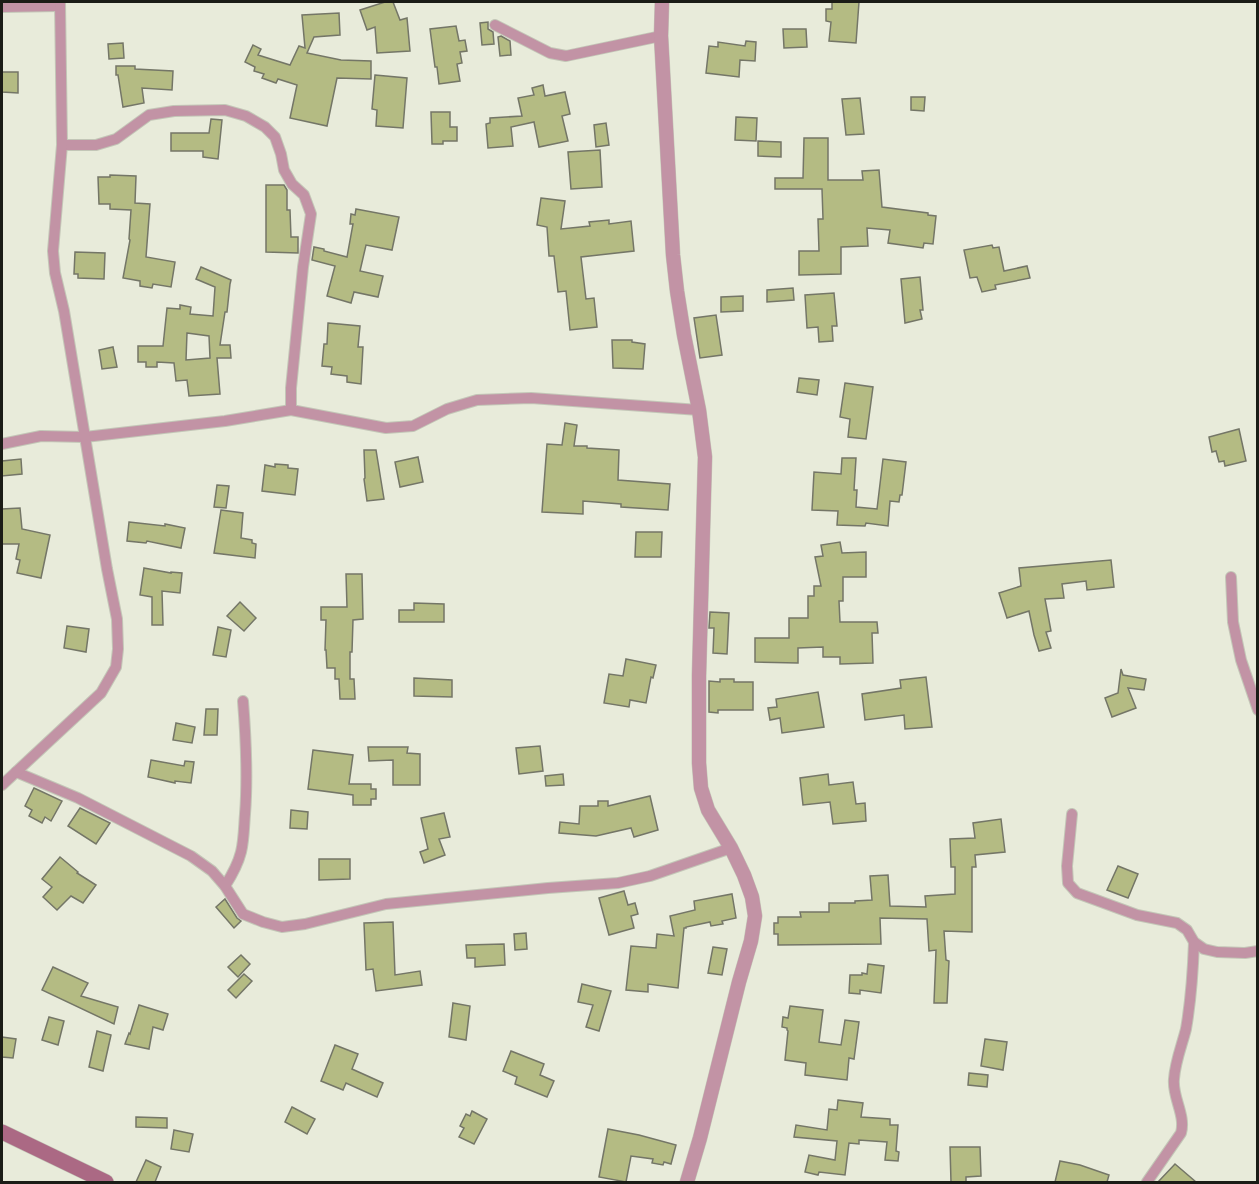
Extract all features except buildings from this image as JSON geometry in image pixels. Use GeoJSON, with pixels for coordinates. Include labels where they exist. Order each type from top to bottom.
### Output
{"type":"FeatureCollection","features":[{"type":"Feature","properties":{"kind":"main road"},"geometry":{"type":"LineString","coordinates":[[2,1132],[106,1182]]}},
{"type":"Feature","properties":{"kind":"street"},"geometry":{"type":"LineString","coordinates":[[662,2],[661,36],[673,255],[682,324],[699,410],[705,457],[699,676],[701,788],[708,810],[731,848],[752,897],[754,916],[752,933],[687,1182]]}},
{"type":"Feature","properties":{"kind":"street"},"geometry":{"type":"LineString","coordinates":[[2,7],[59,4],[62,145],[54,251],[55,273],[64,311],[117,619],[118,649],[116,667],[101,693],[2,785]]}},
{"type":"Feature","properties":{"kind":"street"},"geometry":{"type":"LineString","coordinates":[[495,25],[550,53],[566,56],[661,36]]}},
{"type":"Feature","properties":{"kind":"street"},"geometry":{"type":"LineString","coordinates":[[62,145],[96,145],[116,139],[149,115],[174,111],[225,110],[246,116],[275,137],[284,170],[292,184],[304,195],[311,214],[303,267],[291,388],[291,410]]}},
{"type":"Feature","properties":{"kind":"street"},"geometry":{"type":"LineString","coordinates":[[2,444],[41,436],[85,437],[225,421],[291,410],[386,428],[413,426],[447,409],[477,400],[531,398],[699,410]]}},
{"type":"Feature","properties":{"kind":"street"},"geometry":{"type":"LineString","coordinates":[[1231,577],[1233,622],[1241,660],[1257,710]]}},
{"type":"Feature","properties":{"kind":"street"},"geometry":{"type":"LineString","coordinates":[[225,886],[241,852],[244,828],[247,758],[243,701]]}},
{"type":"Feature","properties":{"kind":"street"},"geometry":{"type":"LineString","coordinates":[[16,772],[78,798],[191,856],[212,871],[243,914],[282,927],[305,924],[386,904],[618,883],[650,876],[731,848]]}},
{"type":"Feature","properties":{"kind":"street"},"geometry":{"type":"LineString","coordinates":[[1072,814],[1067,866],[1068,883],[1077,893],[1137,915],[1177,922],[1187,930],[1194,942],[1204,949],[1217,952],[1257,951]]}},
{"type":"Feature","properties":{"kind":"street"},"geometry":{"type":"LineString","coordinates":[[1147,1182],[1183,1126],[1175,1095],[1174,1080],[1191,997],[1194,942]]}}]}
